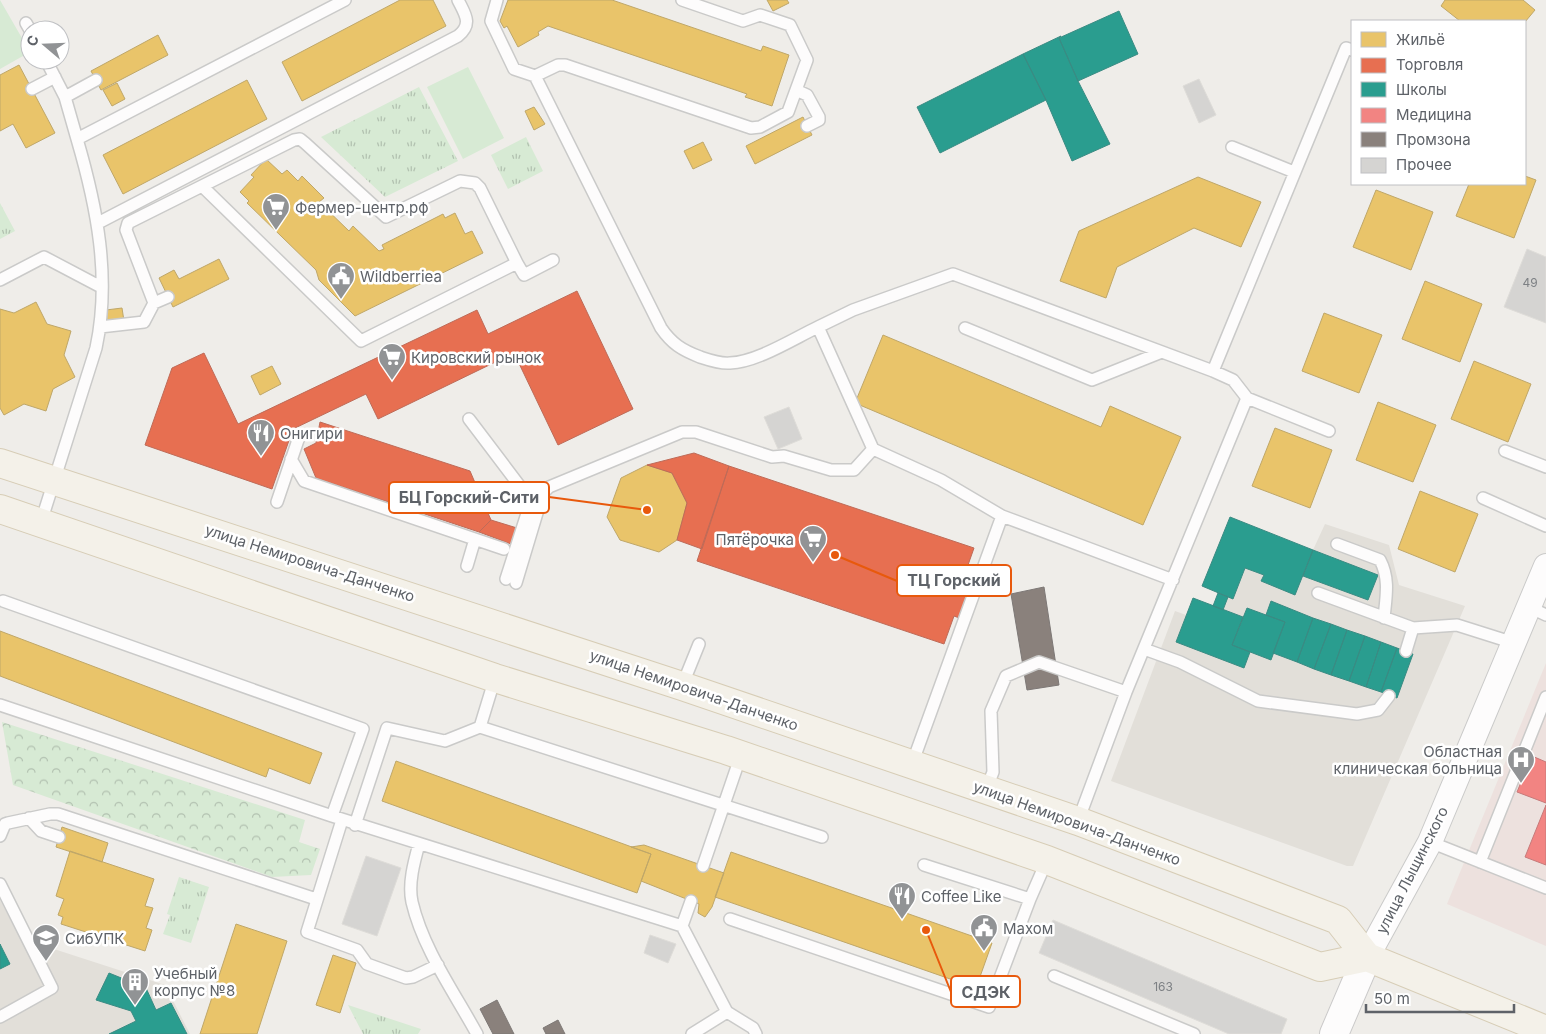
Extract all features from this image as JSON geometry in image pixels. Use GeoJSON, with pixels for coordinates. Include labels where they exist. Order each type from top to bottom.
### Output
{"type":"FeatureCollection","features":[{"type":"Feature","properties":{"kind":"main road","name":"улица Немировича-Данченко"},"geometry":{"type":"LineString","coordinates":[[0,463],[55,479],[682,686],[1078,821],[1338,920],[1367,957],[1546,1030]]}},
{"type":"Feature","properties":{"kind":"main road"},"geometry":{"type":"LineString","coordinates":[[0,509],[495,678],[741,755],[1048,860],[1320,967],[1367,957]]}},
{"type":"Feature","properties":{"kind":"street","name":"улица Лыщинского"},"geometry":{"type":"LineString","coordinates":[[1334,1034],[1367,957],[1430,842],[1514,642],[1537,611],[1546,566]]}},
{"type":"Feature","properties":{"kind":"lane"},"geometry":{"type":"LineString","coordinates":[[77,139],[345,0]]}},
{"type":"Feature","properties":{"kind":"lane"},"geometry":{"type":"LineString","coordinates":[[98,223],[458,36],[466,30],[468,23],[458,0]]}},
{"type":"Feature","properties":{"kind":"lane"},"geometry":{"type":"LineString","coordinates":[[497,0],[491,20],[512,65],[518,71],[535,76],[558,65],[565,65],[755,128],[788,112],[806,60],[790,25],[760,15],[743,21],[682,0]]}},
{"type":"Feature","properties":{"kind":"lane"},"geometry":{"type":"LineString","coordinates":[[1213,371],[1346,48],[1351,50]]}},
{"type":"Feature","properties":{"kind":"lane"},"geometry":{"type":"LineString","coordinates":[[41,522],[96,348],[100,327],[101,287],[98,223],[65,97],[51,70]]}},
{"type":"Feature","properties":{"kind":"lane"},"geometry":{"type":"LineString","coordinates":[[535,76],[662,328],[671,342],[680,349],[710,360],[729,364],[749,360],[852,310],[953,274],[1213,371],[1233,380],[1247,398],[1329,431]]}},
{"type":"Feature","properties":{"kind":"lane"},"geometry":{"type":"LineString","coordinates":[[32,89],[55,77]]}},
{"type":"Feature","properties":{"kind":"lane"},"geometry":{"type":"LineString","coordinates":[[65,97],[96,80]]}},
{"type":"Feature","properties":{"kind":"lane"},"geometry":{"type":"LineString","coordinates":[[796,90],[808,95],[819,117],[818,120],[807,126]]}},
{"type":"Feature","properties":{"kind":"lane"},"geometry":{"type":"LineString","coordinates":[[154,304],[126,226],[294,140],[300,140],[386,217],[460,181],[478,185],[524,276],[550,264],[552,260]]}},
{"type":"Feature","properties":{"kind":"lane"},"geometry":{"type":"LineString","coordinates":[[1232,147],[1294,172]]}},
{"type":"Feature","properties":{"kind":"lane"},"geometry":{"type":"LineString","coordinates":[[202,186],[361,340],[517,262]]}},
{"type":"Feature","properties":{"kind":"lane"},"geometry":{"type":"LineString","coordinates":[[0,280],[44,257],[101,287]]}},
{"type":"Feature","properties":{"kind":"lane"},"geometry":{"type":"LineString","coordinates":[[100,327],[144,322],[148,318],[154,304],[168,297]]}},
{"type":"Feature","properties":{"kind":"lane"},"geometry":{"type":"LineString","coordinates":[[818,327],[873,449],[941,480],[1002,516],[1173,580]]}},
{"type":"Feature","properties":{"kind":"lane"},"geometry":{"type":"LineString","coordinates":[[965,328],[1092,380],[1162,352]]}},
{"type":"Feature","properties":{"kind":"lane"},"geometry":{"type":"LineString","coordinates":[[1078,821],[1126,692],[1247,398]]}},
{"type":"Feature","properties":{"kind":"lane"},"geometry":{"type":"LineString","coordinates":[[469,419],[535,502]]}},
{"type":"Feature","properties":{"kind":"lane"},"geometry":{"type":"LineString","coordinates":[[511,581],[535,502],[549,487],[682,432],[696,432],[772,457],[784,456],[831,470],[854,470],[873,449]]}},
{"type":"Feature","properties":{"kind":"lane"},"geometry":{"type":"LineString","coordinates":[[277,502],[298,440]]}},
{"type":"Feature","properties":{"kind":"lane"},"geometry":{"type":"LineString","coordinates":[[1505,451],[1546,467]]}},
{"type":"Feature","properties":{"kind":"lane"},"geometry":{"type":"LineString","coordinates":[[292,459],[304,481],[504,549]]}},
{"type":"Feature","properties":{"kind":"lane"},"geometry":{"type":"LineString","coordinates":[[1483,498],[1546,526]]}},
{"type":"Feature","properties":{"kind":"lane"},"geometry":{"type":"LineString","coordinates":[[912,764],[1002,516]]}},
{"type":"Feature","properties":{"kind":"lane"},"geometry":{"type":"LineString","coordinates":[[467,566],[475,539]]}},
{"type":"Feature","properties":{"kind":"lane"},"geometry":{"type":"LineString","coordinates":[[1337,544],[1380,560],[1385,570],[1387,584],[1384,618]]}},
{"type":"Feature","properties":{"kind":"lane"},"geometry":{"type":"LineString","coordinates":[[1318,593],[1412,628],[1457,625],[1514,642]]}},
{"type":"Feature","properties":{"kind":"lane"},"geometry":{"type":"LineString","coordinates":[[3,601],[363,729],[306,932],[360,952],[368,964],[406,978],[413,977],[438,964]]}},
{"type":"Feature","properties":{"kind":"lane"},"geometry":{"type":"LineString","coordinates":[[1406,651],[1412,628]]}},
{"type":"Feature","properties":{"kind":"lane"},"geometry":{"type":"LineString","coordinates":[[682,686],[699,644]]}},
{"type":"Feature","properties":{"kind":"lane"},"geometry":{"type":"LineString","coordinates":[[1144,649],[1180,662],[1258,701],[1357,714],[1378,710],[1389,696]]}},
{"type":"Feature","properties":{"kind":"lane"},"geometry":{"type":"LineString","coordinates":[[986,790],[993,772],[991,712],[1006,676],[1039,662],[1126,692]]}},
{"type":"Feature","properties":{"kind":"lane"},"geometry":{"type":"LineString","coordinates":[[480,727],[495,678]]}},
{"type":"Feature","properties":{"kind":"lane"},"geometry":{"type":"LineString","coordinates":[[1480,862],[1546,697]]}},
{"type":"Feature","properties":{"kind":"lane"},"geometry":{"type":"LineString","coordinates":[[0,705],[355,825],[682,926],[727,1012],[753,1028],[756,1034]]}},
{"type":"Feature","properties":{"kind":"lane"},"geometry":{"type":"LineString","coordinates":[[355,825],[387,728],[444,741],[480,727],[822,836]]}},
{"type":"Feature","properties":{"kind":"lane"},"geometry":{"type":"LineString","coordinates":[[704,866],[741,755]]}},
{"type":"Feature","properties":{"kind":"lane"},"geometry":{"type":"LineString","coordinates":[[0,836],[5,824],[58,814],[316,899]]}},
{"type":"Feature","properties":{"kind":"lane"},"geometry":{"type":"LineString","coordinates":[[29,818],[41,831],[59,837]]}},
{"type":"Feature","properties":{"kind":"lane"},"geometry":{"type":"LineString","coordinates":[[1430,842],[1546,888]]}},
{"type":"Feature","properties":{"kind":"lane"},"geometry":{"type":"LineString","coordinates":[[418,844],[413,868],[412,900],[422,931],[438,964],[477,1034]]}},
{"type":"Feature","properties":{"kind":"lane"},"geometry":{"type":"LineString","coordinates":[[730,919],[989,1007],[1030,899],[1048,860]]}},
{"type":"Feature","properties":{"kind":"lane"},"geometry":{"type":"LineString","coordinates":[[924,864],[1030,899]]}},
{"type":"Feature","properties":{"kind":"lane"},"geometry":{"type":"LineString","coordinates":[[0,884],[52,988],[0,1017]]}},
{"type":"Feature","properties":{"kind":"lane"},"geometry":{"type":"LineString","coordinates":[[682,926],[691,901]]}},
{"type":"Feature","properties":{"kind":"lane"},"geometry":{"type":"LineString","coordinates":[[344,959],[348,948]]}},
{"type":"Feature","properties":{"kind":"lane"},"geometry":{"type":"LineString","coordinates":[[1054,976],[1194,1034]]}},
{"type":"Feature","properties":{"kind":"lane"},"geometry":{"type":"LineString","coordinates":[[692,1034],[727,1012]]}},
{"type":"Feature","properties":{"kind":"shaded area"},"geometry":{"type":"Polygon","coordinates":[[[1230,517],[1313,550],[1325,524],[1389,545],[1399,585],[1465,606],[1353,866],[1347,866],[1111,781],[1175,611],[1186,615],[1193,598],[1213,606],[1218,593],[1202,586],[1230,517]]]}},
{"type":"Feature","properties":{"kind":"shaded area","name":"Областная клиническая больница"},"geometry":{"type":"Polygon","coordinates":[[[1546,663],[1546,946],[1447,904],[1546,663]]]}},
{"type":"Feature","properties":{"kind":"shaded area","name":"СибУПК"},"geometry":{"type":"Polygon","coordinates":[[[0,900],[20,938],[165,985],[190,1034],[0,1034],[0,900]]]}},
{"type":"Feature","properties":{"kind":"green space"},"geometry":{"type":"Polygon","coordinates":[[[0,0],[20,35],[20,58],[0,69],[0,0]]]}},
{"type":"Feature","properties":{"kind":"green space"},"geometry":{"type":"Polygon","coordinates":[[[468,67],[504,138],[463,159],[427,87],[468,67]]]}},
{"type":"Feature","properties":{"kind":"green space"},"geometry":{"type":"Polygon","coordinates":[[[419,87],[458,161],[385,197],[321,137],[419,87]]]}},
{"type":"Feature","properties":{"kind":"green space"},"geometry":{"type":"Polygon","coordinates":[[[526,137],[543,171],[508,189],[491,155],[526,137]]]}},
{"type":"Feature","properties":{"kind":"green space"},"geometry":{"type":"Polygon","coordinates":[[[0,203],[15,231],[0,239],[0,203]]]}},
{"type":"Feature","properties":{"kind":"green space"},"geometry":{"type":"Polygon","coordinates":[[[2,722],[305,820],[299,842],[320,849],[311,875],[272,877],[13,785],[2,722]]]}},
{"type":"Feature","properties":{"kind":"green space"},"geometry":{"type":"Polygon","coordinates":[[[179,877],[209,887],[191,943],[163,934],[170,915],[167,914],[179,877]]]}},
{"type":"Feature","properties":{"kind":"green space"},"geometry":{"type":"Polygon","coordinates":[[[348,1005],[421,1029],[418,1034],[363,1034],[348,1005]]]}},
{"type":"Feature","properties":{"kind":"building: Жильё"},"geometry":{"type":"Polygon","coordinates":[[[400,0],[433,0],[446,26],[302,101],[282,62],[400,0]]]}},
{"type":"Feature","properties":{"kind":"building: Жильё"},"geometry":{"type":"Polygon","coordinates":[[[508,0],[612,0],[761,51],[763,46],[789,55],[772,106],[745,97],[747,94],[548,26],[538,32],[539,35],[518,47],[507,26],[504,28],[500,21],[508,0]]]}},
{"type":"Feature","properties":{"kind":"building: Жильё"},"geometry":{"type":"Polygon","coordinates":[[[767,0],[787,0],[789,3],[773,11],[767,0]]]}},
{"type":"Feature","properties":{"kind":"building: Жильё"},"geometry":{"type":"Polygon","coordinates":[[[1445,0],[1523,0],[1535,10],[1526,21],[1459,20],[1441,6],[1445,0]]]}},
{"type":"Feature","properties":{"kind":"building: Жильё"},"geometry":{"type":"Polygon","coordinates":[[[158,35],[168,55],[101,90],[91,71],[158,35]]]}},
{"type":"Feature","properties":{"kind":"building: Жильё"},"geometry":{"type":"Polygon","coordinates":[[[19,65],[55,133],[26,148],[13,124],[0,131],[0,75],[19,65]]]}},
{"type":"Feature","properties":{"kind":"building: Жильё"},"geometry":{"type":"Polygon","coordinates":[[[247,80],[267,119],[123,194],[103,155],[247,80]]]}},
{"type":"Feature","properties":{"kind":"building: Жильё"},"geometry":{"type":"Polygon","coordinates":[[[117,83],[125,99],[112,106],[103,90],[117,83]]]}},
{"type":"Feature","properties":{"kind":"building: Жильё"},"geometry":{"type":"Polygon","coordinates":[[[534,107],[545,124],[534,130],[525,111],[534,107]]]}},
{"type":"Feature","properties":{"kind":"building: Жильё"},"geometry":{"type":"Polygon","coordinates":[[[803,117],[812,135],[755,164],[746,146],[803,117]]]}},
{"type":"Feature","properties":{"kind":"building: Жильё"},"geometry":{"type":"Polygon","coordinates":[[[703,142],[712,160],[693,169],[684,151],[703,142]]]}},
{"type":"Feature","properties":{"kind":"building: Жильё"},"geometry":{"type":"Polygon","coordinates":[[[266,159],[282,174],[287,170],[298,181],[302,176],[324,198],[319,202],[349,231],[353,226],[379,251],[384,249],[382,245],[443,214],[445,218],[455,213],[465,234],[472,231],[483,253],[355,316],[319,280],[316,270],[247,203],[249,201],[240,192],[254,177],[251,175],[266,159]]]}},
{"type":"Feature","properties":{"kind":"building: Жильё"},"geometry":{"type":"Polygon","coordinates":[[[1526,176],[1536,180],[1514,238],[1456,216],[1469,185],[1526,185],[1526,176]]]}},
{"type":"Feature","properties":{"kind":"building: Жильё"},"geometry":{"type":"Polygon","coordinates":[[[1198,177],[1261,202],[1241,247],[1194,228],[1117,267],[1106,298],[1060,281],[1079,231],[1198,177]]]}},
{"type":"Feature","properties":{"kind":"building: Жильё"},"geometry":{"type":"Polygon","coordinates":[[[1376,190],[1433,212],[1411,270],[1353,247],[1376,190]]]}},
{"type":"Feature","properties":{"kind":"building: Жильё"},"geometry":{"type":"Polygon","coordinates":[[[219,259],[229,279],[173,307],[159,278],[174,270],[179,279],[219,259]]]}},
{"type":"Feature","properties":{"kind":"building: Жильё"},"geometry":{"type":"Polygon","coordinates":[[[1425,281],[1482,304],[1460,362],[1402,339],[1425,281]]]}},
{"type":"Feature","properties":{"kind":"building: Жильё"},"geometry":{"type":"Polygon","coordinates":[[[36,302],[47,324],[71,331],[64,355],[75,377],[53,389],[46,411],[24,404],[4,415],[0,408],[0,309],[14,313],[36,302]]]}},
{"type":"Feature","properties":{"kind":"building: Жильё"},"geometry":{"type":"Polygon","coordinates":[[[122,308],[124,321],[107,323],[106,310],[122,308]]]}},
{"type":"Feature","properties":{"kind":"building: Жильё"},"geometry":{"type":"Polygon","coordinates":[[[1324,313],[1382,335],[1359,393],[1302,371],[1324,313]]]}},
{"type":"Feature","properties":{"kind":"building: Жильё"},"geometry":{"type":"Polygon","coordinates":[[[883,335],[1101,427],[1110,406],[1181,437],[1143,525],[855,403],[883,335]]]}},
{"type":"Feature","properties":{"kind":"building: Жильё"},"geometry":{"type":"Polygon","coordinates":[[[1474,361],[1531,384],[1508,442],[1451,419],[1474,361]]]}},
{"type":"Feature","properties":{"kind":"building: Жильё"},"geometry":{"type":"Polygon","coordinates":[[[272,366],[281,384],[260,395],[251,376],[272,366]]]}},
{"type":"Feature","properties":{"kind":"building: Жильё"},"geometry":{"type":"Polygon","coordinates":[[[1378,402],[1436,425],[1413,482],[1356,460],[1378,402]]]}},
{"type":"Feature","properties":{"kind":"building: Жильё"},"geometry":{"type":"Polygon","coordinates":[[[1275,428],[1332,450],[1310,508],[1252,486],[1275,428]]]}},
{"type":"Feature","properties":{"kind":"building: Жильё"},"geometry":{"type":"Polygon","coordinates":[[[647,465],[672,473],[687,503],[677,540],[659,552],[620,540],[607,517],[621,478],[647,465]]]}},
{"type":"Feature","properties":{"kind":"building: Жильё"},"geometry":{"type":"Polygon","coordinates":[[[1420,491],[1478,514],[1455,572],[1398,549],[1420,491]]]}},
{"type":"Feature","properties":{"kind":"building: Жильё"},"geometry":{"type":"Polygon","coordinates":[[[0,631],[322,753],[310,784],[269,768],[266,777],[0,676],[0,631]]]}},
{"type":"Feature","properties":{"kind":"building: Жильё"},"geometry":{"type":"Polygon","coordinates":[[[396,761],[651,854],[637,893],[382,801],[396,761]]]}},
{"type":"Feature","properties":{"kind":"building: Жильё"},"geometry":{"type":"Polygon","coordinates":[[[62,827],[108,843],[102,862],[56,847],[62,827]]]}},
{"type":"Feature","properties":{"kind":"building: Жильё"},"geometry":{"type":"Polygon","coordinates":[[[644,845],[724,873],[712,907],[705,917],[698,913],[699,904],[641,881],[651,854],[631,847],[644,845]]]}},
{"type":"Feature","properties":{"kind":"building: Жильё"},"geometry":{"type":"Polygon","coordinates":[[[70,851],[154,879],[145,906],[153,908],[146,928],[152,930],[145,951],[61,924],[63,917],[58,915],[64,899],[56,896],[70,851]]]}},
{"type":"Feature","properties":{"kind":"building: Жильё"},"geometry":{"type":"Polygon","coordinates":[[[731,852],[992,943],[976,988],[715,897],[731,852]]]}},
{"type":"Feature","properties":{"kind":"building: Жильё"},"geometry":{"type":"Polygon","coordinates":[[[236,924],[287,941],[257,1034],[200,1034],[236,924]]]}},
{"type":"Feature","properties":{"kind":"building: Жильё"},"geometry":{"type":"Polygon","coordinates":[[[333,955],[356,963],[340,1013],[316,1005],[333,955]]]}},
{"type":"Feature","properties":{"kind":"building: Торговля","name":"Кировский рынок"},"geometry":{"type":"Polygon","coordinates":[[[577,291],[633,409],[558,445],[514,353],[378,419],[366,394],[293,429],[272,489],[145,445],[172,368],[204,353],[238,424],[477,310],[488,334],[577,291]]]}},
{"type":"Feature","properties":{"kind":"building: Торговля"},"geometry":{"type":"Polygon","coordinates":[[[320,422],[470,471],[491,520],[479,532],[316,478],[304,449],[316,443],[320,422]]]}},
{"type":"Feature","properties":{"kind":"building: Торговля"},"geometry":{"type":"Polygon","coordinates":[[[694,453],[729,466],[702,549],[677,540],[687,503],[672,473],[647,465],[694,453]]]}},
{"type":"Feature","properties":{"kind":"building: Торговля"},"geometry":{"type":"Polygon","coordinates":[[[729,466],[974,548],[962,582],[973,585],[962,619],[954,616],[944,644],[697,561],[729,466]]]}},
{"type":"Feature","properties":{"kind":"building: Торговля"},"geometry":{"type":"Polygon","coordinates":[[[491,520],[517,528],[511,544],[479,532],[491,520]]]}},
{"type":"Feature","properties":{"kind":"building: Школы"},"geometry":{"type":"Polygon","coordinates":[[[1119,11],[1138,54],[1078,81],[1059,38],[1119,11]]]}},
{"type":"Feature","properties":{"kind":"building: Школы"},"geometry":{"type":"Polygon","coordinates":[[[1061,36],[1059,38],[1078,81],[1110,144],[1072,161],[1046,100],[1023,54],[1061,36]]]}},
{"type":"Feature","properties":{"kind":"building: Школы"},"geometry":{"type":"Polygon","coordinates":[[[1023,54],[1046,100],[940,153],[917,107],[1023,54]]]}},
{"type":"Feature","properties":{"kind":"building: Школы"},"geometry":{"type":"Polygon","coordinates":[[[1230,517],[1313,550],[1295,595],[1261,581],[1264,575],[1245,568],[1233,599],[1202,586],[1230,517]]]}},
{"type":"Feature","properties":{"kind":"building: Школы"},"geometry":{"type":"Polygon","coordinates":[[[1313,550],[1378,575],[1368,600],[1303,576],[1313,550]]]}},
{"type":"Feature","properties":{"kind":"building: Школы"},"geometry":{"type":"Polygon","coordinates":[[[1218,593],[1228,597],[1223,610],[1213,606],[1218,593]]]}},
{"type":"Feature","properties":{"kind":"building: Школы"},"geometry":{"type":"Polygon","coordinates":[[[1193,598],[1243,617],[1232,645],[1250,652],[1244,668],[1176,642],[1193,598]]]}},
{"type":"Feature","properties":{"kind":"building: Школы"},"geometry":{"type":"Polygon","coordinates":[[[1271,601],[1313,618],[1297,662],[1273,653],[1285,622],[1266,615],[1271,601]]]}},
{"type":"Feature","properties":{"kind":"building: Школы"},"geometry":{"type":"Polygon","coordinates":[[[1247,608],[1285,622],[1271,660],[1232,645],[1247,608]]]}},
{"type":"Feature","properties":{"kind":"building: Школы"},"geometry":{"type":"Polygon","coordinates":[[[1313,618],[1331,624],[1314,669],[1297,662],[1313,618]]]}},
{"type":"Feature","properties":{"kind":"building: Школы"},"geometry":{"type":"Polygon","coordinates":[[[1331,624],[1347,630],[1331,675],[1314,669],[1331,624]]]}},
{"type":"Feature","properties":{"kind":"building: Школы"},"geometry":{"type":"Polygon","coordinates":[[[1347,630],[1365,636],[1349,681],[1331,675],[1347,630]]]}},
{"type":"Feature","properties":{"kind":"building: Школы"},"geometry":{"type":"Polygon","coordinates":[[[1365,636],[1381,642],[1366,687],[1349,681],[1365,636]]]}},
{"type":"Feature","properties":{"kind":"building: Школы"},"geometry":{"type":"Polygon","coordinates":[[[1381,642],[1397,648],[1381,692],[1366,687],[1381,642]]]}},
{"type":"Feature","properties":{"kind":"building: Школы"},"geometry":{"type":"Polygon","coordinates":[[[1397,648],[1413,654],[1397,698],[1381,692],[1397,648]]]}},
{"type":"Feature","properties":{"kind":"building: Школы"},"geometry":{"type":"Polygon","coordinates":[[[0,944],[10,964],[0,969],[0,944]]]}},
{"type":"Feature","properties":{"kind":"building: Школы","name":"Учебный корпус №8"},"geometry":{"type":"Polygon","coordinates":[[[109,973],[146,988],[156,1010],[171,1003],[187,1034],[109,1034],[136,1021],[131,1011],[96,1000],[109,973]]]}},
{"type":"Feature","properties":{"kind":"building: Медицина"},"geometry":{"type":"Polygon","coordinates":[[[1532,756],[1546,762],[1546,803],[1517,792],[1532,756]]]}},
{"type":"Feature","properties":{"kind":"building: Медицина"},"geometry":{"type":"Polygon","coordinates":[[[1546,805],[1546,865],[1525,857],[1546,805]]]}},
{"type":"Feature","properties":{"kind":"building: Промзона"},"geometry":{"type":"Polygon","coordinates":[[[1044,587],[1059,685],[1027,690],[1011,594],[1044,587]]]}},
{"type":"Feature","properties":{"kind":"building: Промзона"},"geometry":{"type":"Polygon","coordinates":[[[497,1000],[514,1034],[493,1034],[480,1009],[497,1000]]]}},
{"type":"Feature","properties":{"kind":"building: Промзона"},"geometry":{"type":"Polygon","coordinates":[[[558,1020],[565,1034],[546,1034],[543,1028],[558,1020]]]}},
{"type":"Feature","properties":{"kind":"building: Прочее"},"geometry":{"type":"Polygon","coordinates":[[[1199,79],[1216,115],[1199,123],[1183,86],[1199,79]]]}},
{"type":"Feature","properties":{"kind":"building: Прочее"},"geometry":{"type":"Polygon","coordinates":[[[1527,249],[1546,257],[1546,323],[1504,307],[1527,249]]]}},
{"type":"Feature","properties":{"kind":"building: Прочее"},"geometry":{"type":"Polygon","coordinates":[[[789,407],[802,439],[778,449],[764,417],[789,407]]]}},
{"type":"Feature","properties":{"kind":"building: Прочее"},"geometry":{"type":"Polygon","coordinates":[[[366,856],[401,868],[377,936],[342,924],[366,856]]]}},
{"type":"Feature","properties":{"kind":"building: Прочее"},"geometry":{"type":"Polygon","coordinates":[[[1053,920],[1287,1019],[1281,1034],[1229,1034],[1039,953],[1053,920]]]}},
{"type":"Feature","properties":{"kind":"building: Прочее"},"geometry":{"type":"Polygon","coordinates":[[[650,935],[676,944],[668,963],[644,953],[650,935]]]}},
{"type":"Feature","properties":{"kind":"place","name":"Фермер-центр.рф"},"geometry":{"type":"Point","coordinates":[276,231]}},
{"type":"Feature","properties":{"kind":"place","name":"Wildberriea"},"geometry":{"type":"Point","coordinates":[341,300]}},
{"type":"Feature","properties":{"kind":"place","name":"Кировский рынок"},"geometry":{"type":"Point","coordinates":[392,381]}},
{"type":"Feature","properties":{"kind":"place","name":"Онигири"},"geometry":{"type":"Point","coordinates":[261,457]}},
{"type":"Feature","properties":{"kind":"place","name":"БЦ Горский-Сити"},"geometry":{"type":"Point","coordinates":[647,510]}},
{"type":"Feature","properties":{"kind":"place","name":"ТЦ Горский"},"geometry":{"type":"Point","coordinates":[835,555]}},
{"type":"Feature","properties":{"kind":"place","name":"Пятёрочка"},"geometry":{"type":"Point","coordinates":[813,563]}},
{"type":"Feature","properties":{"kind":"place","name":"Областная клиническая больница"},"geometry":{"type":"Point","coordinates":[1521,784]}},
{"type":"Feature","properties":{"kind":"place","name":"Coffee Like"},"geometry":{"type":"Point","coordinates":[902,920]}},
{"type":"Feature","properties":{"kind":"place","name":"СДЭК"},"geometry":{"type":"Point","coordinates":[926,930]}},
{"type":"Feature","properties":{"kind":"place","name":"Махом"},"geometry":{"type":"Point","coordinates":[984,952]}},
{"type":"Feature","properties":{"kind":"place","name":"СибУПК"},"geometry":{"type":"Point","coordinates":[46,962]}},
{"type":"Feature","properties":{"kind":"place","name":"Учебный корпус №8"},"geometry":{"type":"Point","coordinates":[135,1006]}}]}
